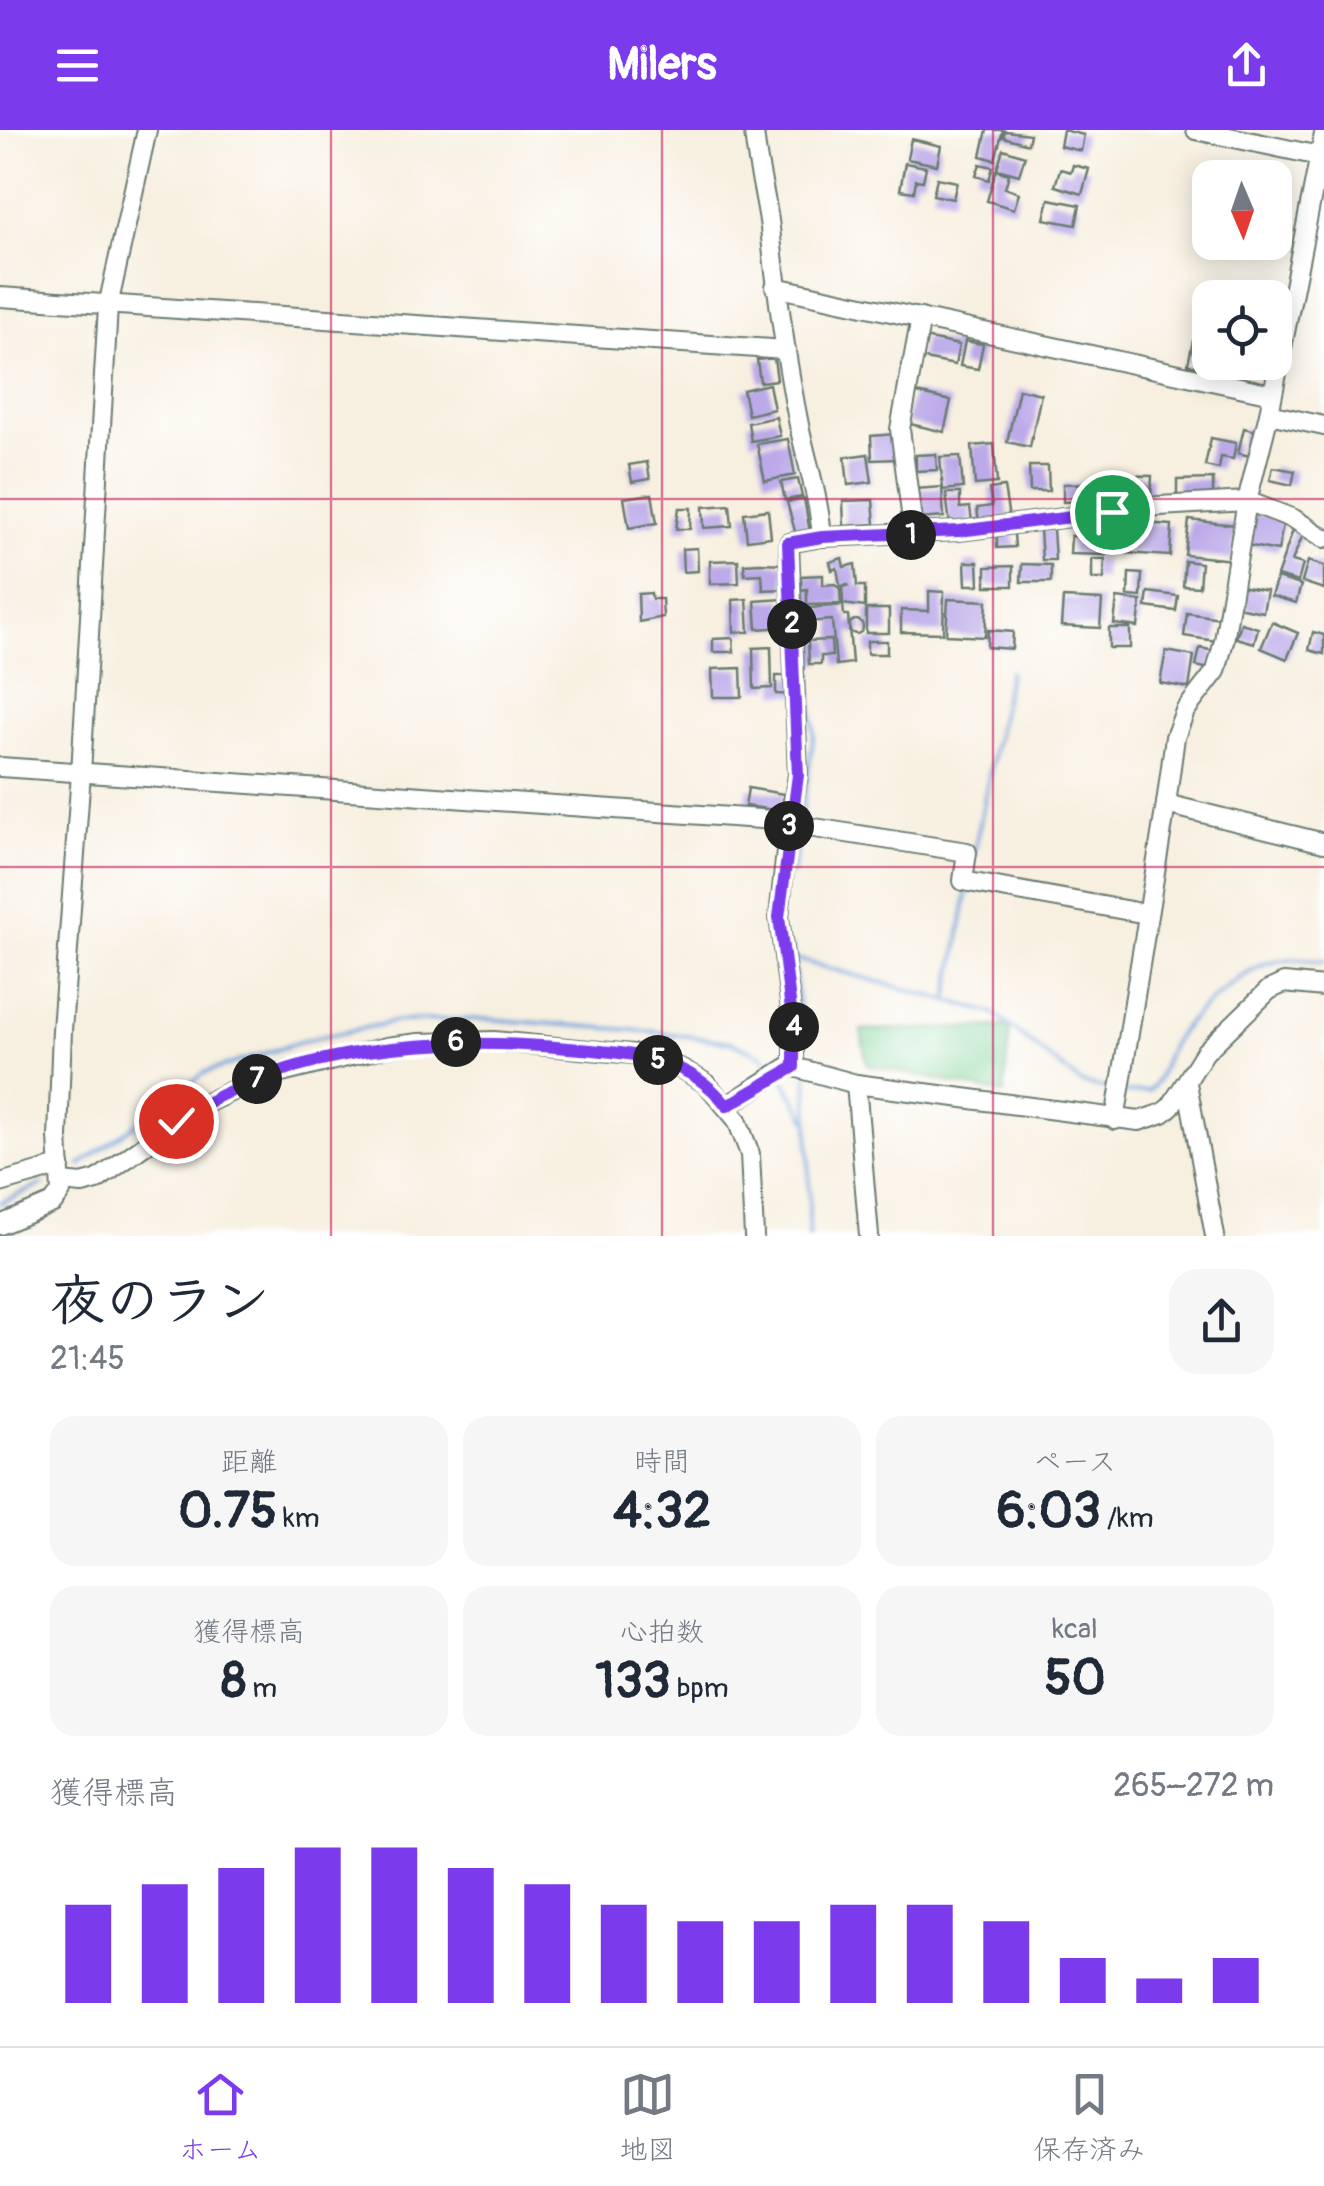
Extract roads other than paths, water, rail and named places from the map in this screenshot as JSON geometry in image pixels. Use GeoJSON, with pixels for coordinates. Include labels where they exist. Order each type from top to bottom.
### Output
{"type":"FeatureCollection","features":[{"type":"Feature","properties":{"kind":"street"},"geometry":{"type":"LineString","coordinates":[[0,1226],[53,1204],[62,1192],[62,1030],[108,306],[148,130]]}},
{"type":"Feature","properties":{"kind":"street"},"geometry":{"type":"LineString","coordinates":[[754,130],[775,287],[799,425],[818,499],[822,537]]}},
{"type":"Feature","properties":{"kind":"street"},"geometry":{"type":"LineString","coordinates":[[1196,130],[1321,157]]}},
{"type":"Feature","properties":{"kind":"street"},"geometry":{"type":"LineString","coordinates":[[1115,1120],[1175,737],[1184,711],[1216,671],[1224,641],[1247,501],[1270,414],[1324,134]]}},
{"type":"Feature","properties":{"kind":"street"},"geometry":{"type":"LineString","coordinates":[[775,287],[1272,394]]}},
{"type":"Feature","properties":{"kind":"street"},"geometry":{"type":"LineString","coordinates":[[0,297],[786,350]]}},
{"type":"Feature","properties":{"kind":"street"},"geometry":{"type":"LineString","coordinates":[[914,535],[900,429],[921,318]]}},
{"type":"Feature","properties":{"kind":"street"},"geometry":{"type":"LineString","coordinates":[[1270,414],[1324,426]]}},
{"type":"Feature","properties":{"kind":"street"},"geometry":{"type":"LineString","coordinates":[[794,1067],[794,1033],[779,917],[798,775],[788,543],[822,537],[914,535],[1159,506],[1247,501],[1294,518],[1324,538]]}},
{"type":"Feature","properties":{"kind":"street"},"geometry":{"type":"LineString","coordinates":[[0,767],[789,822],[967,852],[963,881],[1147,914]]}},
{"type":"Feature","properties":{"kind":"street"},"geometry":{"type":"LineString","coordinates":[[1166,804],[1324,844]]}},
{"type":"Feature","properties":{"kind":"street"},"geometry":{"type":"LineString","coordinates":[[727,1106],[794,1067],[856,1084],[1139,1121],[1163,1114],[1205,1052],[1269,990],[1284,984],[1324,987]]}},
{"type":"Feature","properties":{"kind":"street"},"geometry":{"type":"LineString","coordinates":[[0,1183],[61,1174],[82,1184],[97,1180],[196,1108],[257,1079],[344,1056],[419,1043],[494,1041],[643,1055],[695,1076],[737,1120],[750,1154],[754,1236]]}},
{"type":"Feature","properties":{"kind":"street"},"geometry":{"type":"LineString","coordinates":[[1186,1083],[1215,1236]]}},
{"type":"Feature","properties":{"kind":"street"},"geometry":{"type":"LineString","coordinates":[[856,1084],[869,1236]]}},
{"type":"Feature","properties":{"kind":"waterway"},"geometry":{"type":"LineString","coordinates":[[801,819],[814,733],[805,635]]}},
{"type":"Feature","properties":{"kind":"waterway"},"geometry":{"type":"LineString","coordinates":[[974,854],[1009,672]]}},
{"type":"Feature","properties":{"kind":"waterway"},"geometry":{"type":"LineString","coordinates":[[1171,831],[1173,811]]}},
{"type":"Feature","properties":{"kind":"waterway"},"geometry":{"type":"LineString","coordinates":[[792,874],[799,834]]}},
{"type":"Feature","properties":{"kind":"waterway"},"geometry":{"type":"LineString","coordinates":[[948,1001],[968,888]]}},
{"type":"Feature","properties":{"kind":"waterway"},"geometry":{"type":"LineString","coordinates":[[791,947],[806,1062]]}},
{"type":"Feature","properties":{"kind":"waterway"},"geometry":{"type":"LineString","coordinates":[[795,959],[993,1013],[1081,1083],[1112,1090]]}},
{"type":"Feature","properties":{"kind":"waterway"},"geometry":{"type":"LineString","coordinates":[[1126,1093],[1149,1091],[1180,1032],[1216,996],[1245,975],[1276,961],[1324,962]]}},
{"type":"Feature","properties":{"kind":"waterway"},"geometry":{"type":"LineString","coordinates":[[80,1165],[204,1073],[307,1040],[398,1021],[487,1019],[657,1032],[731,1042],[763,1056],[773,1068]]}},
{"type":"Feature","properties":{"kind":"waterway"},"geometry":{"type":"LineString","coordinates":[[807,1076],[809,1121]]}},
{"type":"Feature","properties":{"kind":"waterway"},"geometry":{"type":"LineString","coordinates":[[783,1078],[809,1123],[809,1236]]}},
{"type":"Feature","properties":{"kind":"waterway"},"geometry":{"type":"LineString","coordinates":[[0,1203],[43,1184]]}}]}
